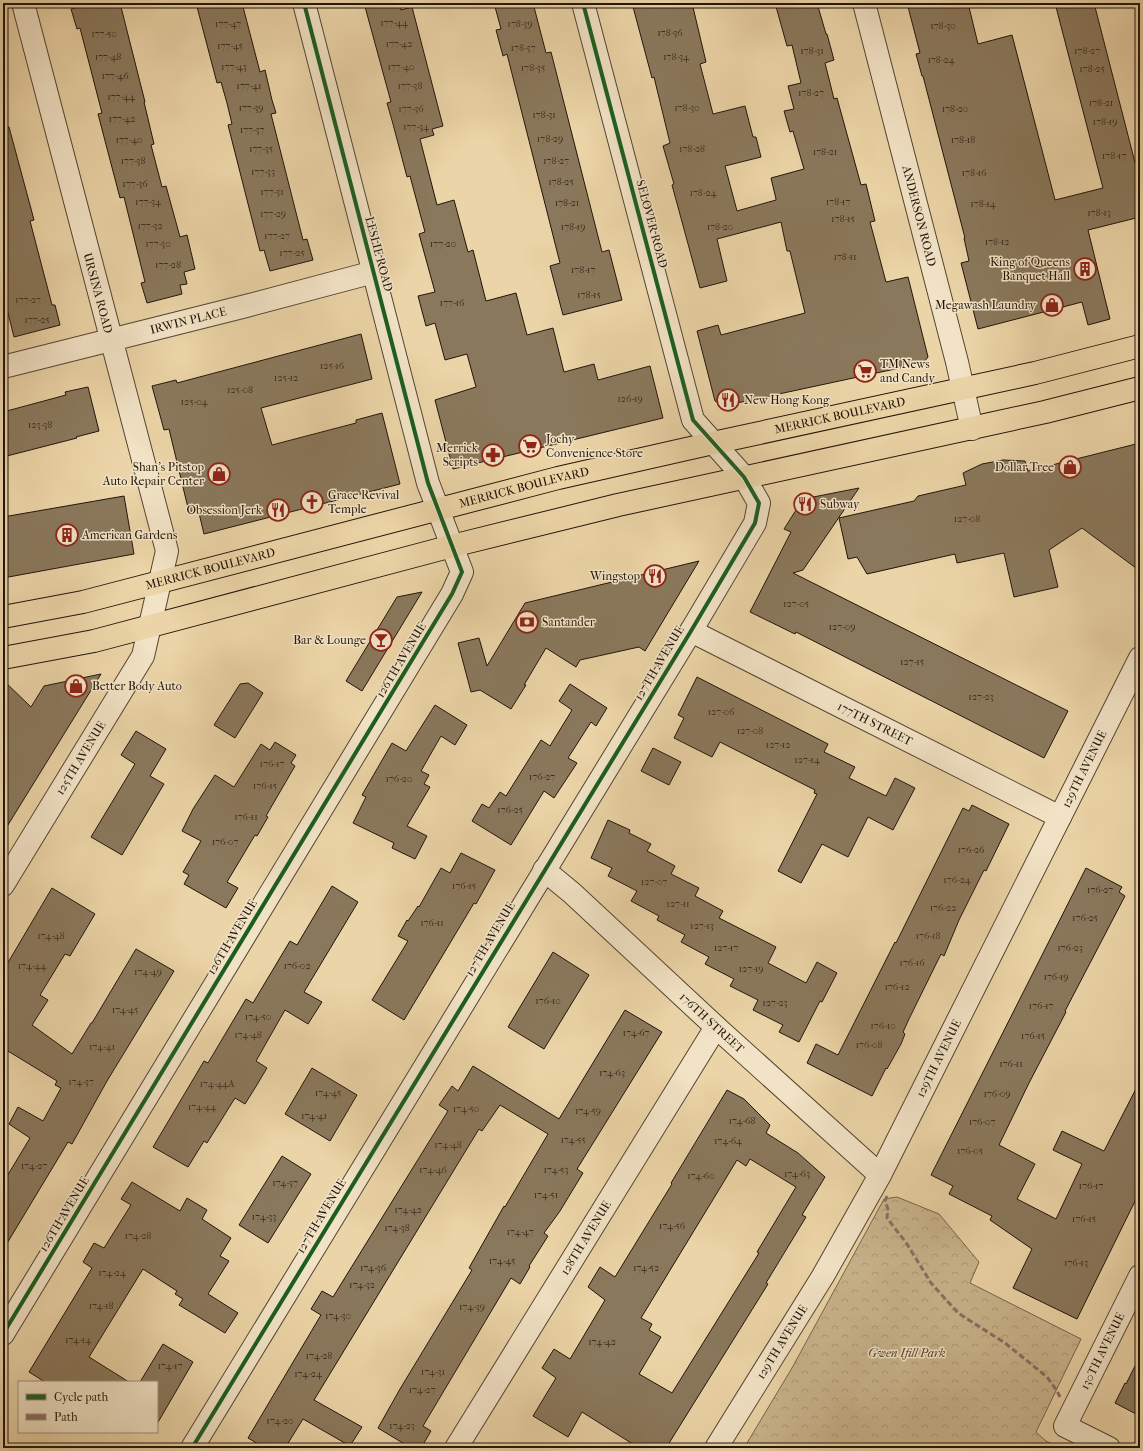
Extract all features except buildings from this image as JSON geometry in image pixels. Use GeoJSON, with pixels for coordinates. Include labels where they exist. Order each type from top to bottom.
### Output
{"type":"FeatureCollection","features":[{"type":"Feature","properties":{"kind":"main road","name":"MERRICK BOULEVARD"},"geometry":{"type":"LineString","coordinates":[[3,617],[83,602],[160,583],[558,478],[1035,373],[1140,346]]}},
{"type":"Feature","properties":{"kind":"main road"},"geometry":{"type":"LineString","coordinates":[[3,658],[94,641],[452,546],[618,505],[1045,412],[1140,388]]}},
{"type":"Feature","properties":{"kind":"street","name":"URSINA ROAD"},"geometry":{"type":"LineString","coordinates":[[23,3],[167,551],[149,626]]}},
{"type":"Feature","properties":{"kind":"street","name":"LESLIE ROAD"},"geometry":{"type":"LineString","coordinates":[[304,3],[428,483],[452,546]]}},
{"type":"Feature","properties":{"kind":"street","name":"SELOVER ROAD"},"geometry":{"type":"LineString","coordinates":[[583,3],[693,420],[713,443]]}},
{"type":"Feature","properties":{"kind":"street","name":"ANDERSON ROAD"},"geometry":{"type":"LineString","coordinates":[[864,3],[953,345],[972,428]]}},
{"type":"Feature","properties":{"kind":"street","name":"IRWIN PLACE"},"geometry":{"type":"LineString","coordinates":[[3,367],[374,272]]}},
{"type":"Feature","properties":{"kind":"street","name":"127TH AVENUE"},"geometry":{"type":"LineString","coordinates":[[192,1448],[691,631],[755,523],[758,504],[744,477],[713,443]]}},
{"type":"Feature","properties":{"kind":"street","name":"126TH AVENUE"},"geometry":{"type":"LineString","coordinates":[[3,1334],[452,594],[462,572],[452,546]]}},
{"type":"Feature","properties":{"kind":"street","name":"125TH AVENUE"},"geometry":{"type":"LineString","coordinates":[[3,885],[142,656],[149,626]]}},
{"type":"Feature","properties":{"kind":"street","name":"177TH STREET"},"geometry":{"type":"LineString","coordinates":[[691,631],[1060,817]]}},
{"type":"Feature","properties":{"kind":"street","name":"129TH AVENUE"},"geometry":{"type":"LineString","coordinates":[[716,1448],[823,1276],[880,1175],[1140,658]]}},
{"type":"Feature","properties":{"kind":"street","name":"176TH STREET"},"geometry":{"type":"LineString","coordinates":[[544,870],[572,893],[716,1027],[880,1175]]}},
{"type":"Feature","properties":{"kind":"street","name":"128TH AVENUE"},"geometry":{"type":"LineString","coordinates":[[456,1448],[716,1027]]}},
{"type":"Feature","properties":{"kind":"street","name":"130TH AVENUE"},"geometry":{"type":"LineString","coordinates":[[1109,1448],[1065,1426],[1140,1276]]}},
{"type":"Feature","properties":{"kind":"green space","name":"Gwen Ifill Park"},"geometry":{"type":"Polygon","coordinates":[[[897,1197],[939,1214],[979,1262],[970,1283],[1081,1339],[1036,1432],[1046,1441],[1060,1448],[744,1448],[792,1368],[884,1199],[897,1197]]]}},
{"type":"Feature","properties":{"kind":"marked path"},"geometry":{"type":"LineString","coordinates":[[887,1196],[885,1201],[888,1209],[887,1218],[907,1244],[931,1283],[958,1313],[1005,1343],[1047,1377],[1060,1397]]}},
{"type":"Feature","properties":{"kind":"cycle path"},"geometry":{"type":"LineString","coordinates":[[3,1334],[452,594],[462,572],[428,483],[304,3]]}},
{"type":"Feature","properties":{"kind":"cycle path"},"geometry":{"type":"LineString","coordinates":[[192,1448],[691,631],[755,523],[759,503],[744,477],[693,420],[583,3]]}},
{"type":"Feature","properties":{"kind":"place","name":"King of Queens Banquet Hall"},"geometry":{"type":"Point","coordinates":[1085,269]}},
{"type":"Feature","properties":{"kind":"place","name":"Megawash Laundry"},"geometry":{"type":"Point","coordinates":[1052,305]}},
{"type":"Feature","properties":{"kind":"place","name":"TM News and Candy"},"geometry":{"type":"Point","coordinates":[865,371]}},
{"type":"Feature","properties":{"kind":"place","name":"New Hong Kong"},"geometry":{"type":"Point","coordinates":[728,400]}},
{"type":"Feature","properties":{"kind":"place","name":"Jochy Convenience Store"},"geometry":{"type":"Point","coordinates":[530,446]}},
{"type":"Feature","properties":{"kind":"place","name":"Merrick Scripts"},"geometry":{"type":"Point","coordinates":[493,455]}},
{"type":"Feature","properties":{"kind":"place","name":"Dollar Tree"},"geometry":{"type":"Point","coordinates":[1070,467]}},
{"type":"Feature","properties":{"kind":"place","name":"Shan's Pitstop Auto Repair Center"},"geometry":{"type":"Point","coordinates":[219,474]}},
{"type":"Feature","properties":{"kind":"place","name":"Grace Revival Temple"},"geometry":{"type":"Point","coordinates":[312,502]}},
{"type":"Feature","properties":{"kind":"place","name":"Subway"},"geometry":{"type":"Point","coordinates":[805,504]}},
{"type":"Feature","properties":{"kind":"place","name":"Obsession Jerk"},"geometry":{"type":"Point","coordinates":[278,510]}},
{"type":"Feature","properties":{"kind":"place","name":"American Gardens"},"geometry":{"type":"Point","coordinates":[67,535]}},
{"type":"Feature","properties":{"kind":"place","name":"Wingstop"},"geometry":{"type":"Point","coordinates":[655,576]}},
{"type":"Feature","properties":{"kind":"place","name":"Santander"},"geometry":{"type":"Point","coordinates":[527,622]}},
{"type":"Feature","properties":{"kind":"place","name":"Bar & Lounge"},"geometry":{"type":"Point","coordinates":[381,640]}},
{"type":"Feature","properties":{"kind":"place","name":"Better Body Auto"},"geometry":{"type":"Point","coordinates":[76,686]}}]}
